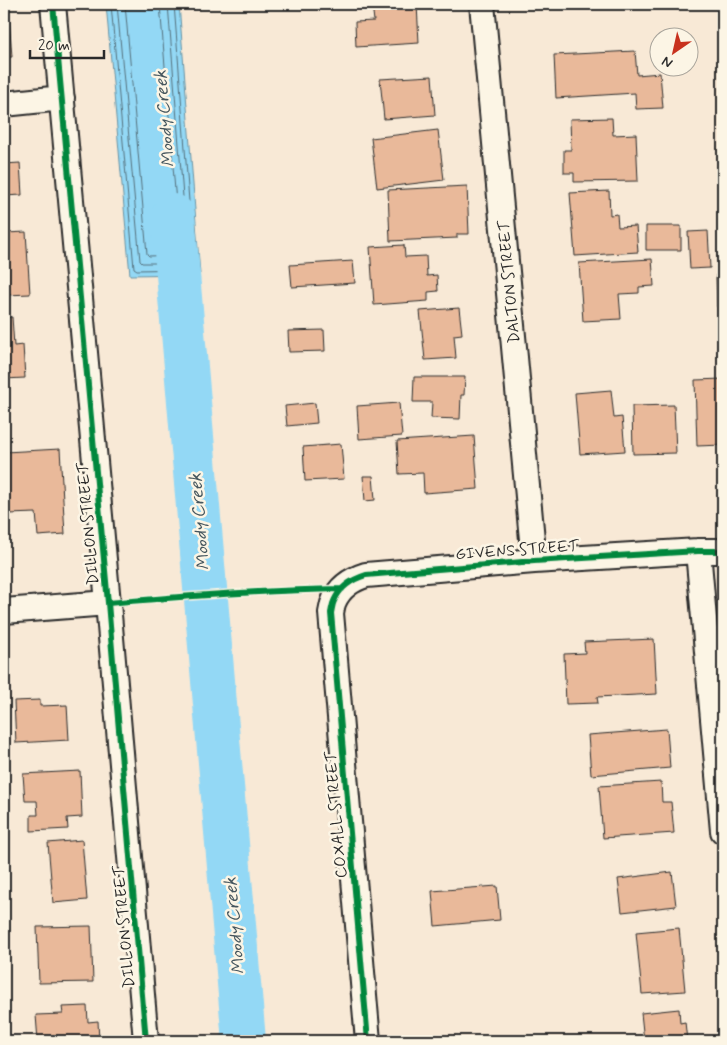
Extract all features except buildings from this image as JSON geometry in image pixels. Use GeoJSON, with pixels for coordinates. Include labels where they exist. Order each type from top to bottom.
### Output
{"type":"FeatureCollection","features":[{"type":"Feature","properties":{"kind":"street","name":"DILLON STREET"},"geometry":{"type":"LineString","coordinates":[[53,4],[146,1041]]}},
{"type":"Feature","properties":{"kind":"street","name":"DALTON STREET"},"geometry":{"type":"LineString","coordinates":[[482,4],[534,561]]}},
{"type":"Feature","properties":{"kind":"street"},"geometry":{"type":"LineString","coordinates":[[4,104],[62,98]]}},
{"type":"Feature","properties":{"kind":"street","name":"GIVENS STREET"},"geometry":{"type":"LineString","coordinates":[[698,551],[723,546]]}},
{"type":"Feature","properties":{"kind":"street"},"geometry":{"type":"LineString","coordinates":[[698,551],[723,831]]}},
{"type":"Feature","properties":{"kind":"street","name":"GIVENS STREET"},"geometry":{"type":"LineString","coordinates":[[342,589],[355,579],[366,575],[534,561],[723,551]]}},
{"type":"Feature","properties":{"kind":"street","name":"COXALL STREET"},"geometry":{"type":"LineString","coordinates":[[342,589],[334,601],[331,613],[368,1041]]}},
{"type":"Feature","properties":{"kind":"street"},"geometry":{"type":"LineString","coordinates":[[4,611],[108,603]]}},
{"type":"Feature","properties":{"kind":"water"},"geometry":{"type":"Polygon","coordinates":[[[106,4],[179,4],[200,274],[130,275],[106,4]]]}},
{"type":"Feature","properties":{"kind":"waterway","name":"Moody Creek"},"geometry":{"type":"LineString","coordinates":[[173,216],[244,1041]]}},
{"type":"Feature","properties":{"kind":"cycle path"},"geometry":{"type":"LineString","coordinates":[[53,4],[146,1041]]}},
{"type":"Feature","properties":{"kind":"cycle path"},"geometry":{"type":"LineString","coordinates":[[368,1041],[331,613],[333,602],[337,596],[352,581],[366,575],[534,561],[723,551]]}},
{"type":"Feature","properties":{"kind":"cycle path"},"geometry":{"type":"LineString","coordinates":[[108,603],[225,594],[342,589]]}}]}
